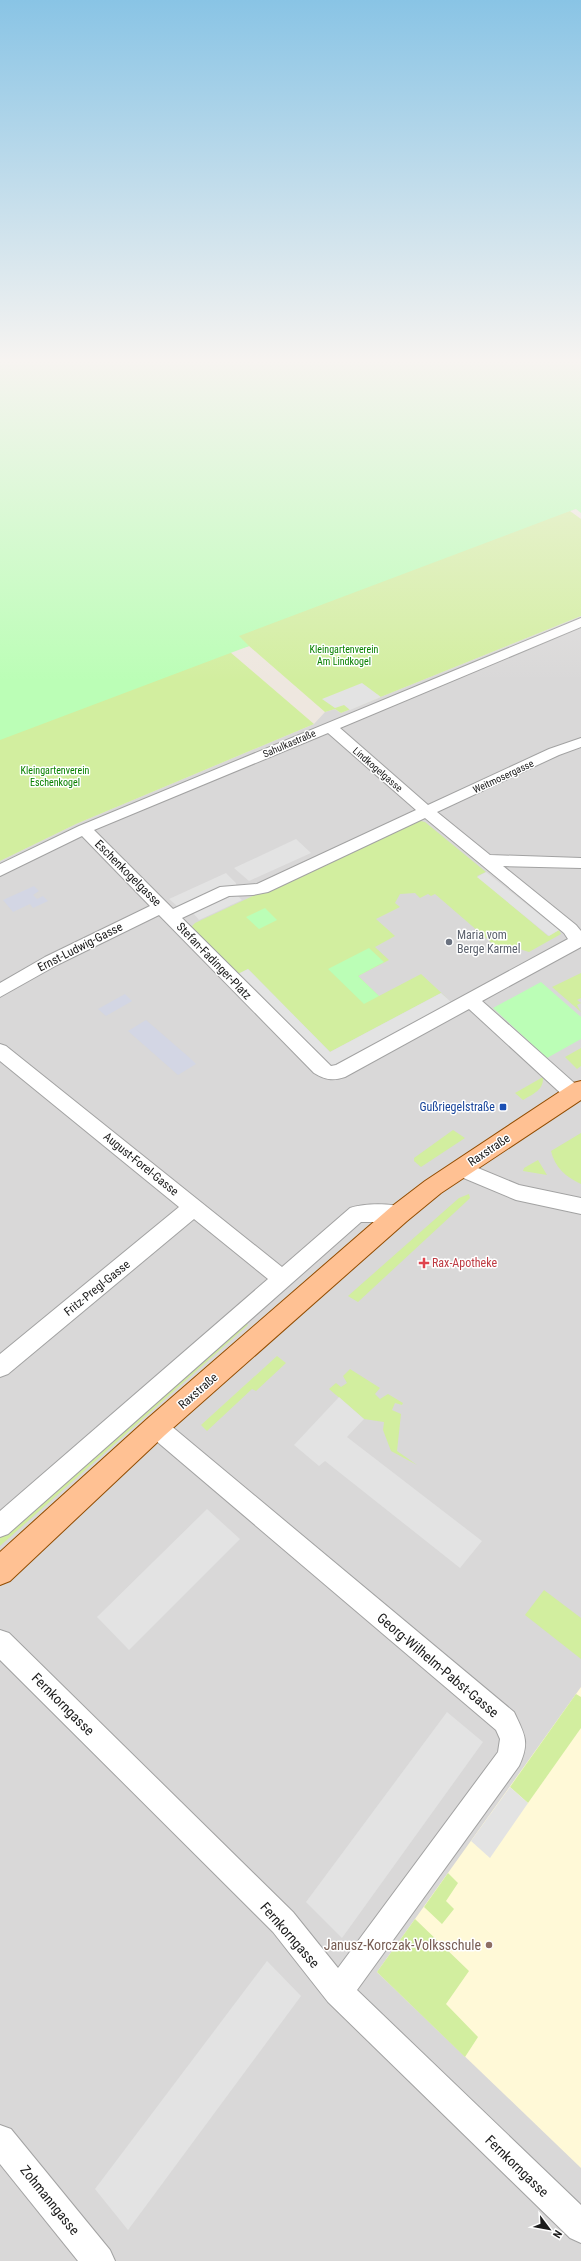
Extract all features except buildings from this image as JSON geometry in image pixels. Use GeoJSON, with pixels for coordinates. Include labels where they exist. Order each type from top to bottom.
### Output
{"type":"FeatureCollection","features":[{"type":"Feature","properties":{"kind":"main road","name":"Raxstraße"},"geometry":{"type":"LineString","coordinates":[[0,1571],[156,1428],[399,1214],[461,1169],[577,1092]]}},
{"type":"Feature","properties":{"kind":"street","name":"Sahulkastraße"},"geometry":{"type":"LineString","coordinates":[[0,871],[84,829],[581,622]]}},
{"type":"Feature","properties":{"kind":"street","name":"Lindkogelgasse"},"geometry":{"type":"LineString","coordinates":[[329,726],[426,811]]}},
{"type":"Feature","properties":{"kind":"street","name":"Weitmosergasse"},"geometry":{"type":"LineString","coordinates":[[426,811],[554,752],[581,742]]}},
{"type":"Feature","properties":{"kind":"street","name":"Stefan-Fadinger-Platz"},"geometry":{"type":"LineString","coordinates":[[426,811],[486,860],[570,929],[577,938],[572,946],[339,1072],[328,1073],[320,1068],[166,912],[226,891],[235,889],[247,891],[262,888],[426,811]]}},
{"type":"Feature","properties":{"kind":"street","name":"Eschenkogelgasse"},"geometry":{"type":"LineString","coordinates":[[84,829],[166,912]]}},
{"type":"Feature","properties":{"kind":"street"},"geometry":{"type":"LineString","coordinates":[[486,860],[581,863]]}},
{"type":"Feature","properties":{"kind":"street","name":"Ernst-Ludwig-Gasse"},"geometry":{"type":"LineString","coordinates":[[0,991],[51,961],[166,912]]}},
{"type":"Feature","properties":{"kind":"street"},"geometry":{"type":"LineString","coordinates":[[471,1000],[577,1092]]}},
{"type":"Feature","properties":{"kind":"street","name":"August-Forel-Gasse"},"geometry":{"type":"LineString","coordinates":[[0,1050],[282,1279]]}},
{"type":"Feature","properties":{"kind":"street"},"geometry":{"type":"LineString","coordinates":[[461,1169],[516,1192],[581,1206]]}},
{"type":"Feature","properties":{"kind":"street","name":"Fritz-Pregl-Gasse"},"geometry":{"type":"LineString","coordinates":[[0,1367],[194,1207]]}},
{"type":"Feature","properties":{"kind":"street"},"geometry":{"type":"LineString","coordinates":[[0,1526],[357,1214],[399,1214]]}},
{"type":"Feature","properties":{"kind":"street","name":"Georg-Wilhelm-Pabst-Gasse"},"geometry":{"type":"LineString","coordinates":[[156,1428],[504,1721],[513,1738],[510,1757],[338,1992]]}},
{"type":"Feature","properties":{"kind":"street","name":"Fernkorngasse"},"geometry":{"type":"LineString","coordinates":[[0,1642],[283,1922],[338,1992],[581,2227]]}},
{"type":"Feature","properties":{"kind":"street","name":"Zohmanngasse"},"geometry":{"type":"LineString","coordinates":[[0,2140],[94,2259]]}},
{"type":"Feature","properties":{"kind":"shaded area"},"geometry":{"type":"Polygon","coordinates":[[[581,616],[581,2261],[0,2261],[0,861],[76,824],[314,724],[325,712],[335,709],[341,713],[581,616]]]}},
{"type":"Feature","properties":{"kind":"shaded area"},"geometry":{"type":"Polygon","coordinates":[[[362,683],[381,697],[350,710],[344,705],[335,708],[322,699],[362,683]]]}},
{"type":"Feature","properties":{"kind":"shaded area"},"geometry":{"type":"Polygon","coordinates":[[[296,839],[311,853],[249,881],[234,868],[296,839]]]}},
{"type":"Feature","properties":{"kind":"shaded area"},"geometry":{"type":"Polygon","coordinates":[[[486,872],[559,930],[549,936],[477,877],[486,872]]]}},
{"type":"Feature","properties":{"kind":"shaded area"},"geometry":{"type":"Polygon","coordinates":[[[226,873],[236,883],[235,893],[242,900],[199,920],[193,913],[177,906],[169,899],[226,873]]]}},
{"type":"Feature","properties":{"kind":"shaded area"},"geometry":{"type":"Polygon","coordinates":[[[34,886],[39,891],[33,895],[37,899],[43,896],[48,901],[33,908],[30,904],[13,912],[3,900],[34,886]]]}},
{"type":"Feature","properties":{"kind":"shaded area"},"geometry":{"type":"Polygon","coordinates":[[[248,969],[330,1052],[441,993],[452,1003],[328,1067],[236,975],[248,969]]]}},
{"type":"Feature","properties":{"kind":"shaded area"},"geometry":{"type":"Polygon","coordinates":[[[125,994],[132,1001],[106,1016],[98,1009],[125,994]]]}},
{"type":"Feature","properties":{"kind":"shaded area"},"geometry":{"type":"Polygon","coordinates":[[[146,1020],[196,1064],[178,1075],[128,1031],[146,1020]]]}},
{"type":"Feature","properties":{"kind":"shaded area"},"geometry":{"type":"Polygon","coordinates":[[[339,1397],[364,1419],[347,1437],[482,1541],[460,1568],[325,1461],[319,1466],[294,1445],[339,1397]]]}},
{"type":"Feature","properties":{"kind":"shaded area"},"geometry":{"type":"Polygon","coordinates":[[[207,1509],[240,1539],[129,1650],[97,1617],[207,1509]]]}},
{"type":"Feature","properties":{"kind":"shaded area","name":"Janusz-Korczak-Volksschule"},"geometry":{"type":"Polygon","coordinates":[[[581,1687],[581,2168],[377,1972],[581,1687]]]}},
{"type":"Feature","properties":{"kind":"shaded area"},"geometry":{"type":"Polygon","coordinates":[[[447,1712],[483,1742],[342,1938],[306,1902],[447,1712]]]}},
{"type":"Feature","properties":{"kind":"shaded area"},"geometry":{"type":"Polygon","coordinates":[[[510,1787],[528,1803],[490,1858],[471,1841],[510,1787]]]}},
{"type":"Feature","properties":{"kind":"shaded area"},"geometry":{"type":"Polygon","coordinates":[[[267,1961],[301,1996],[128,2230],[95,2189],[267,1961]]]}},
{"type":"Feature","properties":{"kind":"green space"},"geometry":{"type":"Polygon","coordinates":[[[0,470],[581,470],[581,513],[576,509],[570,511],[239,636],[249,646],[0,740],[0,470]]]}},
{"type":"Feature","properties":{"kind":"green space"},"geometry":{"type":"Polygon","coordinates":[[[265,470],[345,470],[305,591],[576,509],[570,511],[581,519],[581,616],[341,713],[335,709],[325,712],[249,646],[230,652],[314,724],[76,824],[0,861],[0,714],[265,470]]]}},
{"type":"Feature","properties":{"kind":"green space"},"geometry":{"type":"Polygon","coordinates":[[[416,820],[425,822],[486,872],[477,876],[548,936],[559,930],[561,934],[529,952],[510,946],[501,951],[435,894],[431,896],[428,894],[420,898],[415,893],[400,894],[395,903],[400,907],[376,919],[395,936],[375,947],[389,960],[358,976],[379,996],[421,974],[448,999],[441,993],[330,1052],[248,969],[236,975],[193,930],[192,926],[195,923],[416,820]]]}},
{"type":"Feature","properties":{"kind":"green space"},"geometry":{"type":"Polygon","coordinates":[[[265,908],[277,920],[259,929],[246,917],[265,908]]]}},
{"type":"Feature","properties":{"kind":"green space"},"geometry":{"type":"Polygon","coordinates":[[[369,948],[384,962],[358,976],[379,996],[364,1004],[328,969],[369,948]]]}},
{"type":"Feature","properties":{"kind":"green space"},"geometry":{"type":"Polygon","coordinates":[[[581,973],[581,998],[577,1000],[581,1003],[577,1005],[581,1012],[552,987],[581,973]]]}},
{"type":"Feature","properties":{"kind":"green space"},"geometry":{"type":"Polygon","coordinates":[[[541,982],[581,1017],[581,1039],[547,1058],[493,1008],[541,982]]]}},
{"type":"Feature","properties":{"kind":"green space"},"geometry":{"type":"Polygon","coordinates":[[[581,1048],[581,1066],[577,1069],[565,1057],[581,1048]]]}},
{"type":"Feature","properties":{"kind":"green space"},"geometry":{"type":"Polygon","coordinates":[[[543,1077],[542,1085],[534,1094],[523,1100],[515,1093],[543,1077]]]}},
{"type":"Feature","properties":{"kind":"green space"},"geometry":{"type":"Polygon","coordinates":[[[453,1130],[465,1138],[421,1167],[414,1161],[414,1158],[453,1130]]]}},
{"type":"Feature","properties":{"kind":"green space"},"geometry":{"type":"Polygon","coordinates":[[[581,1133],[581,1184],[566,1175],[558,1167],[551,1151],[581,1133]]]}},
{"type":"Feature","properties":{"kind":"green space"},"geometry":{"type":"Polygon","coordinates":[[[538,1160],[547,1175],[523,1171],[524,1168],[538,1160]]]}},
{"type":"Feature","properties":{"kind":"green space"},"geometry":{"type":"Polygon","coordinates":[[[469,1194],[470,1198],[467,1201],[358,1302],[348,1296],[459,1198],[469,1194]]]}},
{"type":"Feature","properties":{"kind":"green space"},"geometry":{"type":"Polygon","coordinates":[[[244,1321],[248,1325],[0,1546],[0,1538],[244,1321]]]}},
{"type":"Feature","properties":{"kind":"green space"},"geometry":{"type":"Polygon","coordinates":[[[277,1356],[286,1363],[256,1391],[252,1389],[207,1431],[201,1425],[277,1356]]]}},
{"type":"Feature","properties":{"kind":"green space"},"geometry":{"type":"Polygon","coordinates":[[[350,1369],[380,1388],[375,1394],[380,1399],[388,1394],[403,1403],[402,1405],[395,1403],[392,1410],[401,1414],[397,1451],[417,1465],[391,1451],[383,1430],[384,1422],[364,1419],[329,1389],[336,1383],[341,1387],[347,1383],[343,1376],[350,1369]]]}},
{"type":"Feature","properties":{"kind":"green space"},"geometry":{"type":"Polygon","coordinates":[[[544,1590],[581,1618],[581,1659],[525,1615],[544,1590]]]}},
{"type":"Feature","properties":{"kind":"green space"},"geometry":{"type":"Polygon","coordinates":[[[576,1694],[581,1697],[581,1728],[528,1803],[510,1787],[576,1694]]]}},
{"type":"Feature","properties":{"kind":"green space"},"geometry":{"type":"Polygon","coordinates":[[[448,1873],[458,1883],[446,1901],[454,1909],[442,1924],[424,1907],[448,1873]]]}},
{"type":"Feature","properties":{"kind":"green space"},"geometry":{"type":"Polygon","coordinates":[[[415,1919],[469,1971],[446,2004],[478,2037],[465,2057],[377,1972],[415,1919]]]}},
{"type":"Feature","properties":{"kind":"place","name":"Maria vom Berge Karmel"},"geometry":{"type":"Point","coordinates":[449,942]}},
{"type":"Feature","properties":{"kind":"place","name":"Gußriegelstraße"},"geometry":{"type":"Point","coordinates":[503,1107]}},
{"type":"Feature","properties":{"kind":"place","name":"Rax-Apotheke"},"geometry":{"type":"Point","coordinates":[424,1263]}},
{"type":"Feature","properties":{"kind":"place","name":"Janusz-Korczak-Volksschule"},"geometry":{"type":"Point","coordinates":[489,1945]}},
{"type":"Feature","properties":{"kind":"park label","name":"Kleingartenverein Am Lindkogel"},"geometry":{"type":"Point","coordinates":[344,654]}},
{"type":"Feature","properties":{"kind":"park label","name":"Kleingartenverein Eschenkogel"},"geometry":{"type":"Point","coordinates":[55,776]}}]}
